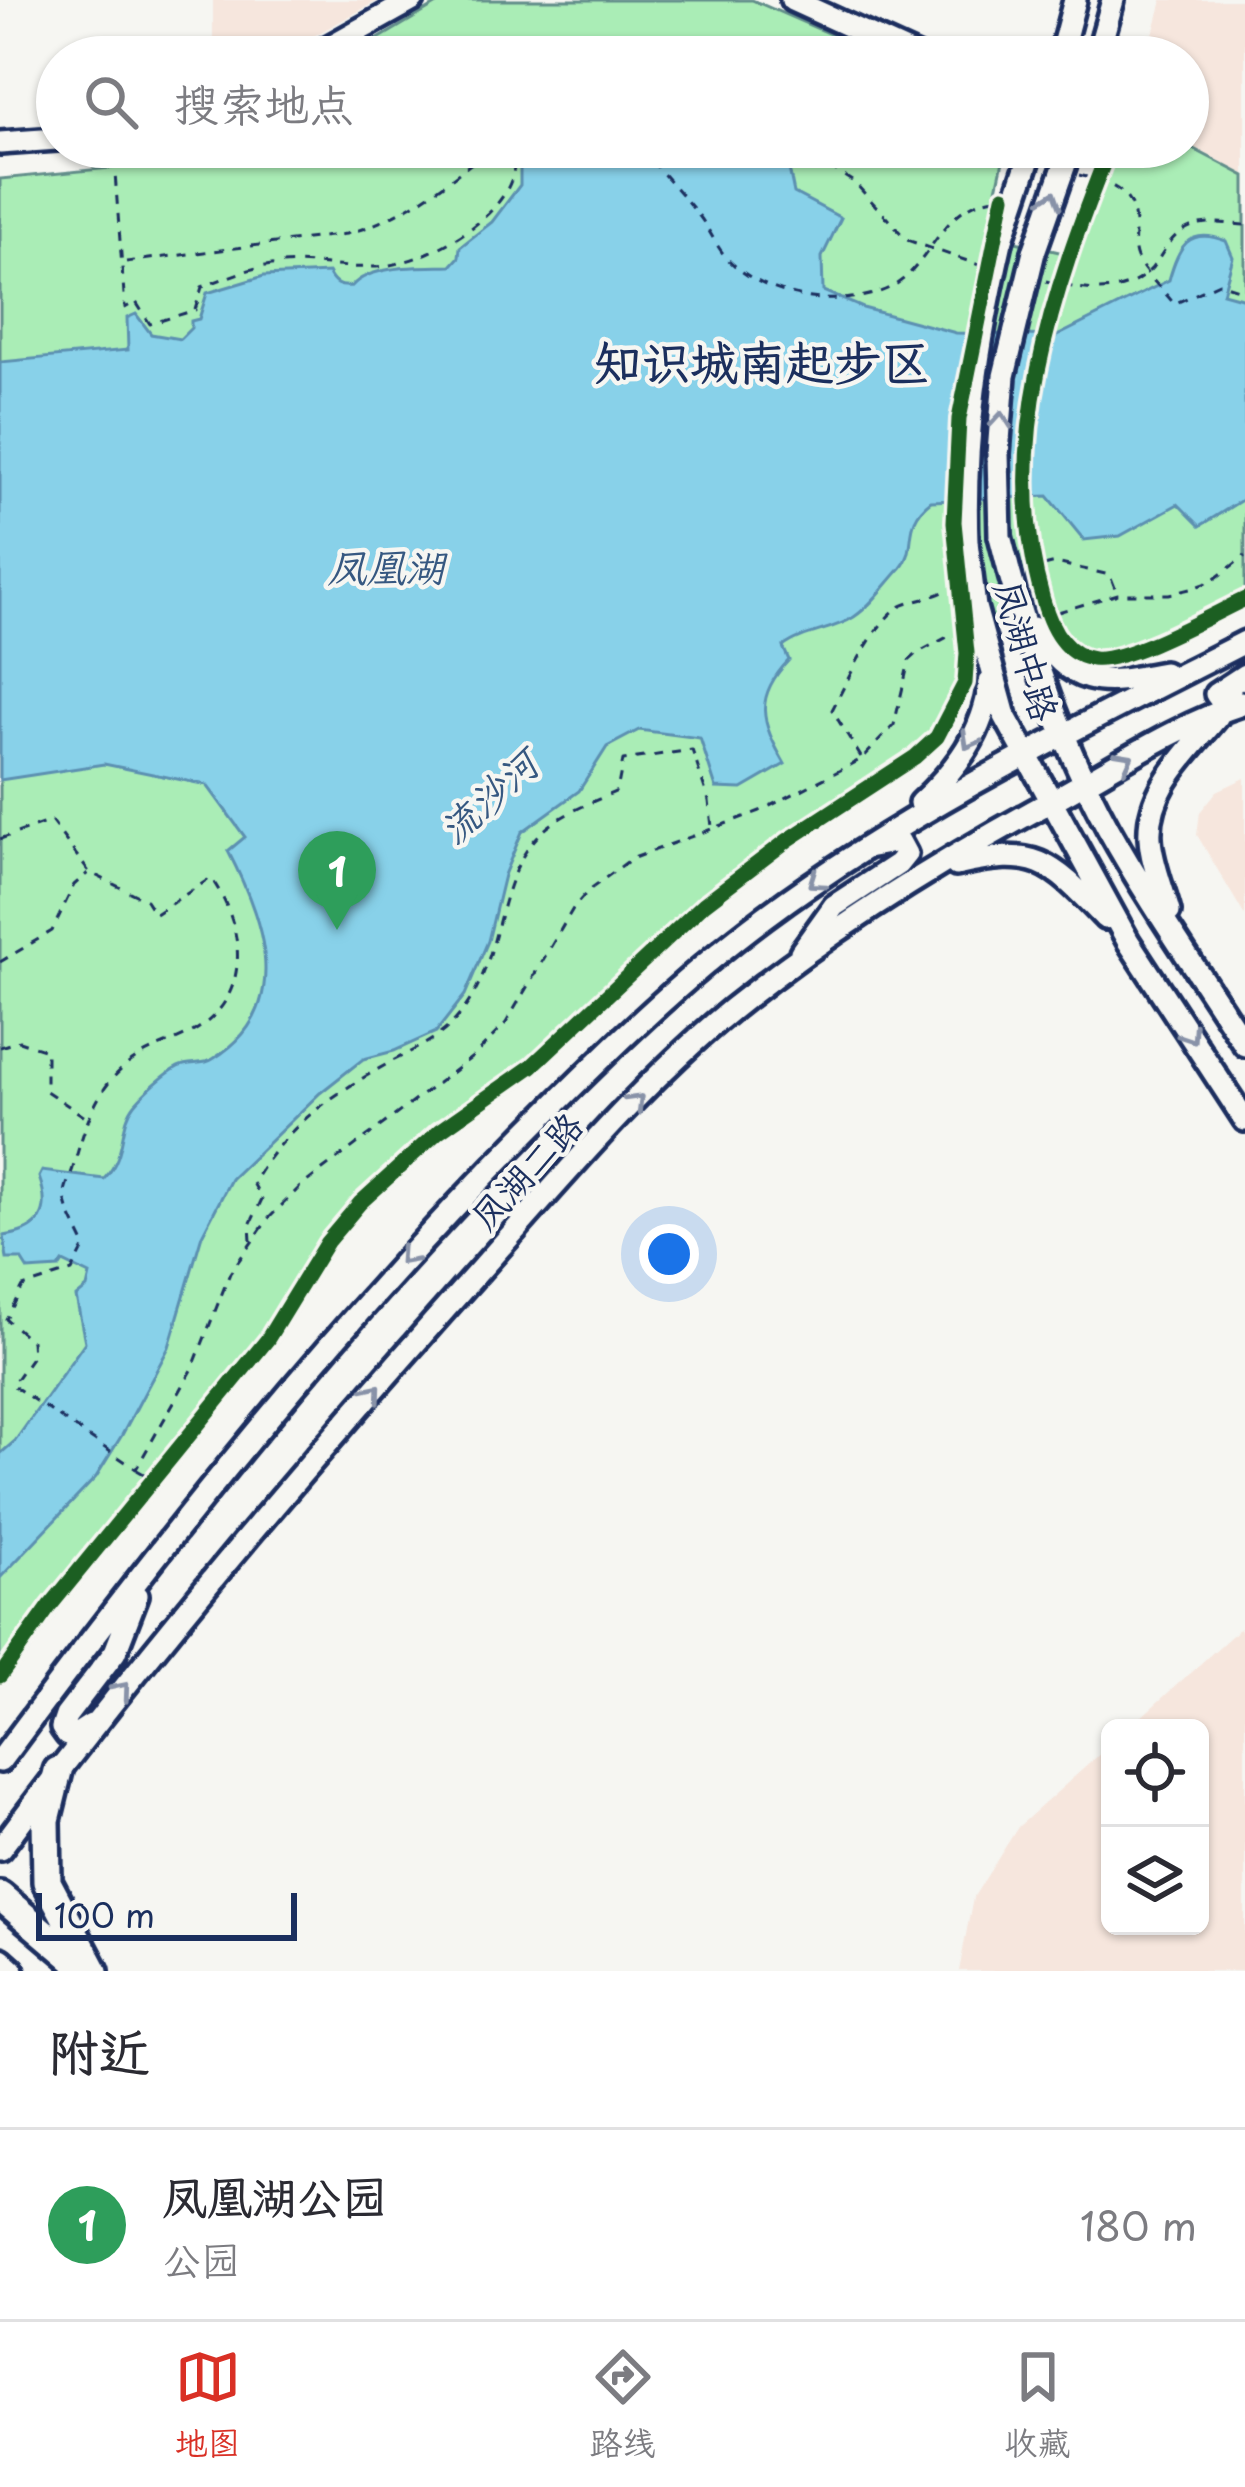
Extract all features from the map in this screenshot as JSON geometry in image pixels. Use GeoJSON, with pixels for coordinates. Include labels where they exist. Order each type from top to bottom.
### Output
{"type":"FeatureCollection","features":[{"type":"Feature","properties":{"kind":"main road"},"geometry":{"type":"LineString","coordinates":[[58,1771],[46,1820],[46,1882],[91,1971]]}},
{"type":"Feature","properties":{"kind":"main road"},"geometry":{"type":"LineString","coordinates":[[0,1896],[91,1971]]}},
{"type":"Feature","properties":{"kind":"main road"},"geometry":{"type":"LineString","coordinates":[[0,1962],[10,1971]]}},
{"type":"Feature","properties":{"kind":"street"},"geometry":{"type":"LineString","coordinates":[[349,36],[413,0]]}},
{"type":"Feature","properties":{"kind":"street"},"geometry":{"type":"LineString","coordinates":[[792,0],[871,36]]}},
{"type":"Feature","properties":{"kind":"street"},"geometry":{"type":"LineString","coordinates":[[1066,36],[1075,0]]}},
{"type":"Feature","properties":{"kind":"street"},"geometry":{"type":"LineString","coordinates":[[1103,36],[1113,0]]}},
{"type":"Feature","properties":{"kind":"street"},"geometry":{"type":"LineString","coordinates":[[0,143],[36,140]]}},
{"type":"Feature","properties":{"kind":"street","name":"凤湖中路"},"geometry":{"type":"LineString","coordinates":[[1026,168],[993,264],[983,322],[966,451],[967,542],[961,609],[1023,754],[1128,941],[1245,1120]]}},
{"type":"Feature","properties":{"kind":"street","name":"凤湖中路"},"geometry":{"type":"LineString","coordinates":[[1063,168],[1034,252],[1004,376],[998,454],[1000,536],[1016,602],[1062,734],[1085,782],[1108,828],[1245,1045]]}},
{"type":"Feature","properties":{"kind":"street"},"geometry":{"type":"LineString","coordinates":[[1016,602],[1051,654],[1077,676],[1107,682],[1198,667]]}},
{"type":"Feature","properties":{"kind":"street"},"geometry":{"type":"LineString","coordinates":[[890,831],[940,784],[973,741],[990,687],[990,670],[961,609]]}},
{"type":"Feature","properties":{"kind":"street","name":"凤湖二路"},"geometry":{"type":"LineString","coordinates":[[0,1761],[267,1416],[466,1194],[613,1046],[766,916],[890,831],[1023,754],[1245,642]]}},
{"type":"Feature","properties":{"kind":"street"},"geometry":{"type":"LineString","coordinates":[[1245,675],[1216,694],[1222,702],[1245,702]]}},
{"type":"Feature","properties":{"kind":"street","name":"凤湖二路"},"geometry":{"type":"LineString","coordinates":[[0,1849],[95,1723],[419,1339],[553,1188],[731,1010],[932,871],[1085,782],[1245,702]]}},
{"type":"Feature","properties":{"kind":"street"},"geometry":{"type":"LineString","coordinates":[[1147,971],[1178,941],[1150,842],[1150,821],[1167,777],[1222,711]]}},
{"type":"Feature","properties":{"kind":"street"},"geometry":{"type":"LineString","coordinates":[[790,968],[834,906],[904,859],[907,849],[892,840],[863,849]]}},
{"type":"Feature","properties":{"kind":"street"},"geometry":{"type":"LineString","coordinates":[[932,871],[989,857],[1031,858],[1066,878],[1128,941]]}},
{"type":"Feature","properties":{"kind":"street"},"geometry":{"type":"LineString","coordinates":[[95,1723],[74,1736],[62,1728],[115,1652],[146,1572]]}},
{"type":"Feature","properties":{"kind":"street"},"geometry":{"type":"LineString","coordinates":[[0,1735],[36,1712]]}},
{"type":"Feature","properties":{"kind":"path"},"geometry":{"type":"LineString","coordinates":[[115,168],[124,308],[136,302],[150,324],[195,310],[202,287],[275,264],[372,268],[424,256],[460,237],[484,215],[505,192],[513,168]]}},
{"type":"Feature","properties":{"kind":"path"},"geometry":{"type":"LineString","coordinates":[[124,262],[346,234],[378,225],[434,193],[466,168]]}},
{"type":"Feature","properties":{"kind":"path"},"geometry":{"type":"LineString","coordinates":[[658,168],[743,273],[788,293],[827,301],[892,287],[910,272],[945,224],[981,200],[1004,196],[1001,217]]}},
{"type":"Feature","properties":{"kind":"path"},"geometry":{"type":"LineString","coordinates":[[832,168],[855,183],[907,240],[993,264]]}},
{"type":"Feature","properties":{"kind":"path"},"geometry":{"type":"LineString","coordinates":[[1090,198],[1100,171],[1128,196],[1135,206],[1134,251],[1174,304],[1219,283],[1245,290]]}},
{"type":"Feature","properties":{"kind":"path"},"geometry":{"type":"LineString","coordinates":[[1031,278],[1096,292],[1130,284],[1148,273],[1180,232],[1209,221],[1245,225]]}},
{"type":"Feature","properties":{"kind":"path"},"geometry":{"type":"LineString","coordinates":[[1057,296],[1062,275]]}},
{"type":"Feature","properties":{"kind":"path"},"geometry":{"type":"LineString","coordinates":[[1058,612],[1118,594],[1190,589],[1212,581],[1245,556]]}},
{"type":"Feature","properties":{"kind":"path"},"geometry":{"type":"LineString","coordinates":[[1056,634],[1042,596],[1037,560],[1110,575],[1118,594]]}},
{"type":"Feature","properties":{"kind":"path"},"geometry":{"type":"LineString","coordinates":[[958,578],[967,653]]}},
{"type":"Feature","properties":{"kind":"path"},"geometry":{"type":"LineString","coordinates":[[862,759],[832,710],[888,617],[905,604],[961,609]]}},
{"type":"Feature","properties":{"kind":"path"},"geometry":{"type":"LineString","coordinates":[[136,1468],[193,1370],[221,1293],[251,1243],[300,1186],[475,1055],[506,1023],[574,907],[605,875],[631,860],[784,800],[862,759],[894,724],[909,662],[951,635]]}},
{"type":"Feature","properties":{"kind":"path"},"geometry":{"type":"LineString","coordinates":[[251,1243],[250,1225],[262,1199],[254,1183],[273,1147],[349,1086],[434,1041],[460,1015],[490,958],[520,859],[540,833],[617,790],[623,760],[692,750],[709,801],[712,829]]}},
{"type":"Feature","properties":{"kind":"path"},"geometry":{"type":"LineString","coordinates":[[0,839],[51,821],[89,872],[146,899],[155,914],[212,878],[230,905],[238,952],[236,976],[211,1017],[196,1030],[136,1058],[103,1089],[87,1118],[64,1195],[85,1246],[72,1271],[23,1287],[7,1319],[32,1341],[32,1356],[12,1385],[154,1480]]}},
{"type":"Feature","properties":{"kind":"path"},"geometry":{"type":"LineString","coordinates":[[0,962],[52,932],[74,885],[89,872]]}},
{"type":"Feature","properties":{"kind":"path"},"geometry":{"type":"LineString","coordinates":[[0,1047],[19,1041],[46,1050],[46,1091],[87,1118]]}},
{"type":"Feature","properties":{"kind":"path"},"geometry":{"type":"LineString","coordinates":[[140,1498],[169,1462]]}},
{"type":"Feature","properties":{"kind":"shaded area"},"geometry":{"type":"Polygon","coordinates":[[[213,0],[379,0],[314,36],[213,36],[213,0]]]}},
{"type":"Feature","properties":{"kind":"shaded area"},"geometry":{"type":"Polygon","coordinates":[[[1162,0],[1245,0],[1245,176],[1209,157],[1209,36],[1153,36],[1162,0]]]}},
{"type":"Feature","properties":{"kind":"shaded area"},"geometry":{"type":"Polygon","coordinates":[[[1245,778],[1245,916],[1197,835],[1200,812],[1217,791],[1245,778]]]}},
{"type":"Feature","properties":{"kind":"shaded area"},"geometry":{"type":"Polygon","coordinates":[[[1240,1628],[1245,1638],[1245,1971],[959,1971],[973,1898],[1018,1827],[1101,1753],[1101,1935],[1209,1935],[1209,1719],[1139,1719],[1240,1628]]]}},
{"type":"Feature","properties":{"kind":"green space"},"geometry":{"type":"Polygon","coordinates":[[[444,0],[752,0],[834,36],[383,36],[444,0]]]}},
{"type":"Feature","properties":{"kind":"green space","name":"凤凰湖"},"geometry":{"type":"Polygon","coordinates":[[[1209,157],[1245,176],[1245,594],[1164,638],[1099,659],[1070,649],[1047,614],[964,633],[965,683],[937,737],[704,904],[532,1066],[439,1131],[360,1203],[327,1242],[267,1340],[50,1606],[0,1676],[0,179],[111,168],[1002,168],[998,238],[1068,254],[1102,168],[1209,168],[1209,157]]]}},
{"type":"Feature","properties":{"kind":"water","name":"凤凰湖"},"geometry":{"type":"Polygon","coordinates":[[[520,168],[789,168],[794,193],[841,218],[822,257],[823,291],[863,308],[956,333],[1057,336],[1169,280],[1181,249],[1194,238],[1226,241],[1233,257],[1223,293],[1245,299],[1245,498],[1200,526],[1178,504],[1120,536],[1084,540],[1048,496],[931,501],[916,518],[906,560],[867,607],[846,622],[783,647],[789,660],[770,686],[764,710],[785,764],[742,789],[716,788],[700,738],[639,730],[607,747],[579,791],[522,832],[504,875],[488,941],[465,995],[436,1032],[363,1059],[320,1093],[231,1179],[202,1235],[169,1347],[122,1435],[96,1477],[0,1578],[0,1454],[15,1441],[85,1342],[76,1297],[87,1288],[90,1275],[63,1262],[59,1268],[28,1270],[21,1259],[7,1259],[4,1236],[27,1230],[40,1218],[42,1171],[104,1179],[117,1160],[126,1121],[139,1099],[173,1070],[209,1061],[239,1038],[255,1015],[265,962],[252,905],[228,851],[245,837],[207,785],[104,764],[0,780],[0,362],[128,350],[127,318],[136,314],[151,334],[180,339],[191,328],[191,321],[199,319],[207,293],[264,276],[328,273],[337,284],[352,286],[385,270],[451,266],[460,247],[492,222],[520,185],[520,168]]]}},
{"type":"Feature","properties":{"kind":"cycle path"},"geometry":{"type":"LineString","coordinates":[[1102,168],[1052,313],[1029,427],[1026,485],[1031,542],[1046,610],[1059,638],[1074,652],[1093,659],[1147,646],[1245,599]]}},
{"type":"Feature","properties":{"kind":"cycle path"},"geometry":{"type":"LineString","coordinates":[[0,1676],[50,1606],[267,1340],[327,1242],[360,1203],[439,1131],[532,1066],[704,904],[937,737],[965,683],[967,653],[954,522],[959,419],[1004,196]]}},
{"type":"Feature","properties":{"kind":"place","name":"凤凰湖公园"},"geometry":{"type":"Point","coordinates":[337,930]}},
{"type":"Feature","properties":{"kind":"district","name":"知识城南起步区"},"geometry":{"type":"Point","coordinates":[762,363]}},
{"type":"Feature","properties":{"kind":"water label","name":"流沙河"},"geometry":{"type":"Point","coordinates":[489,797]}}]}
